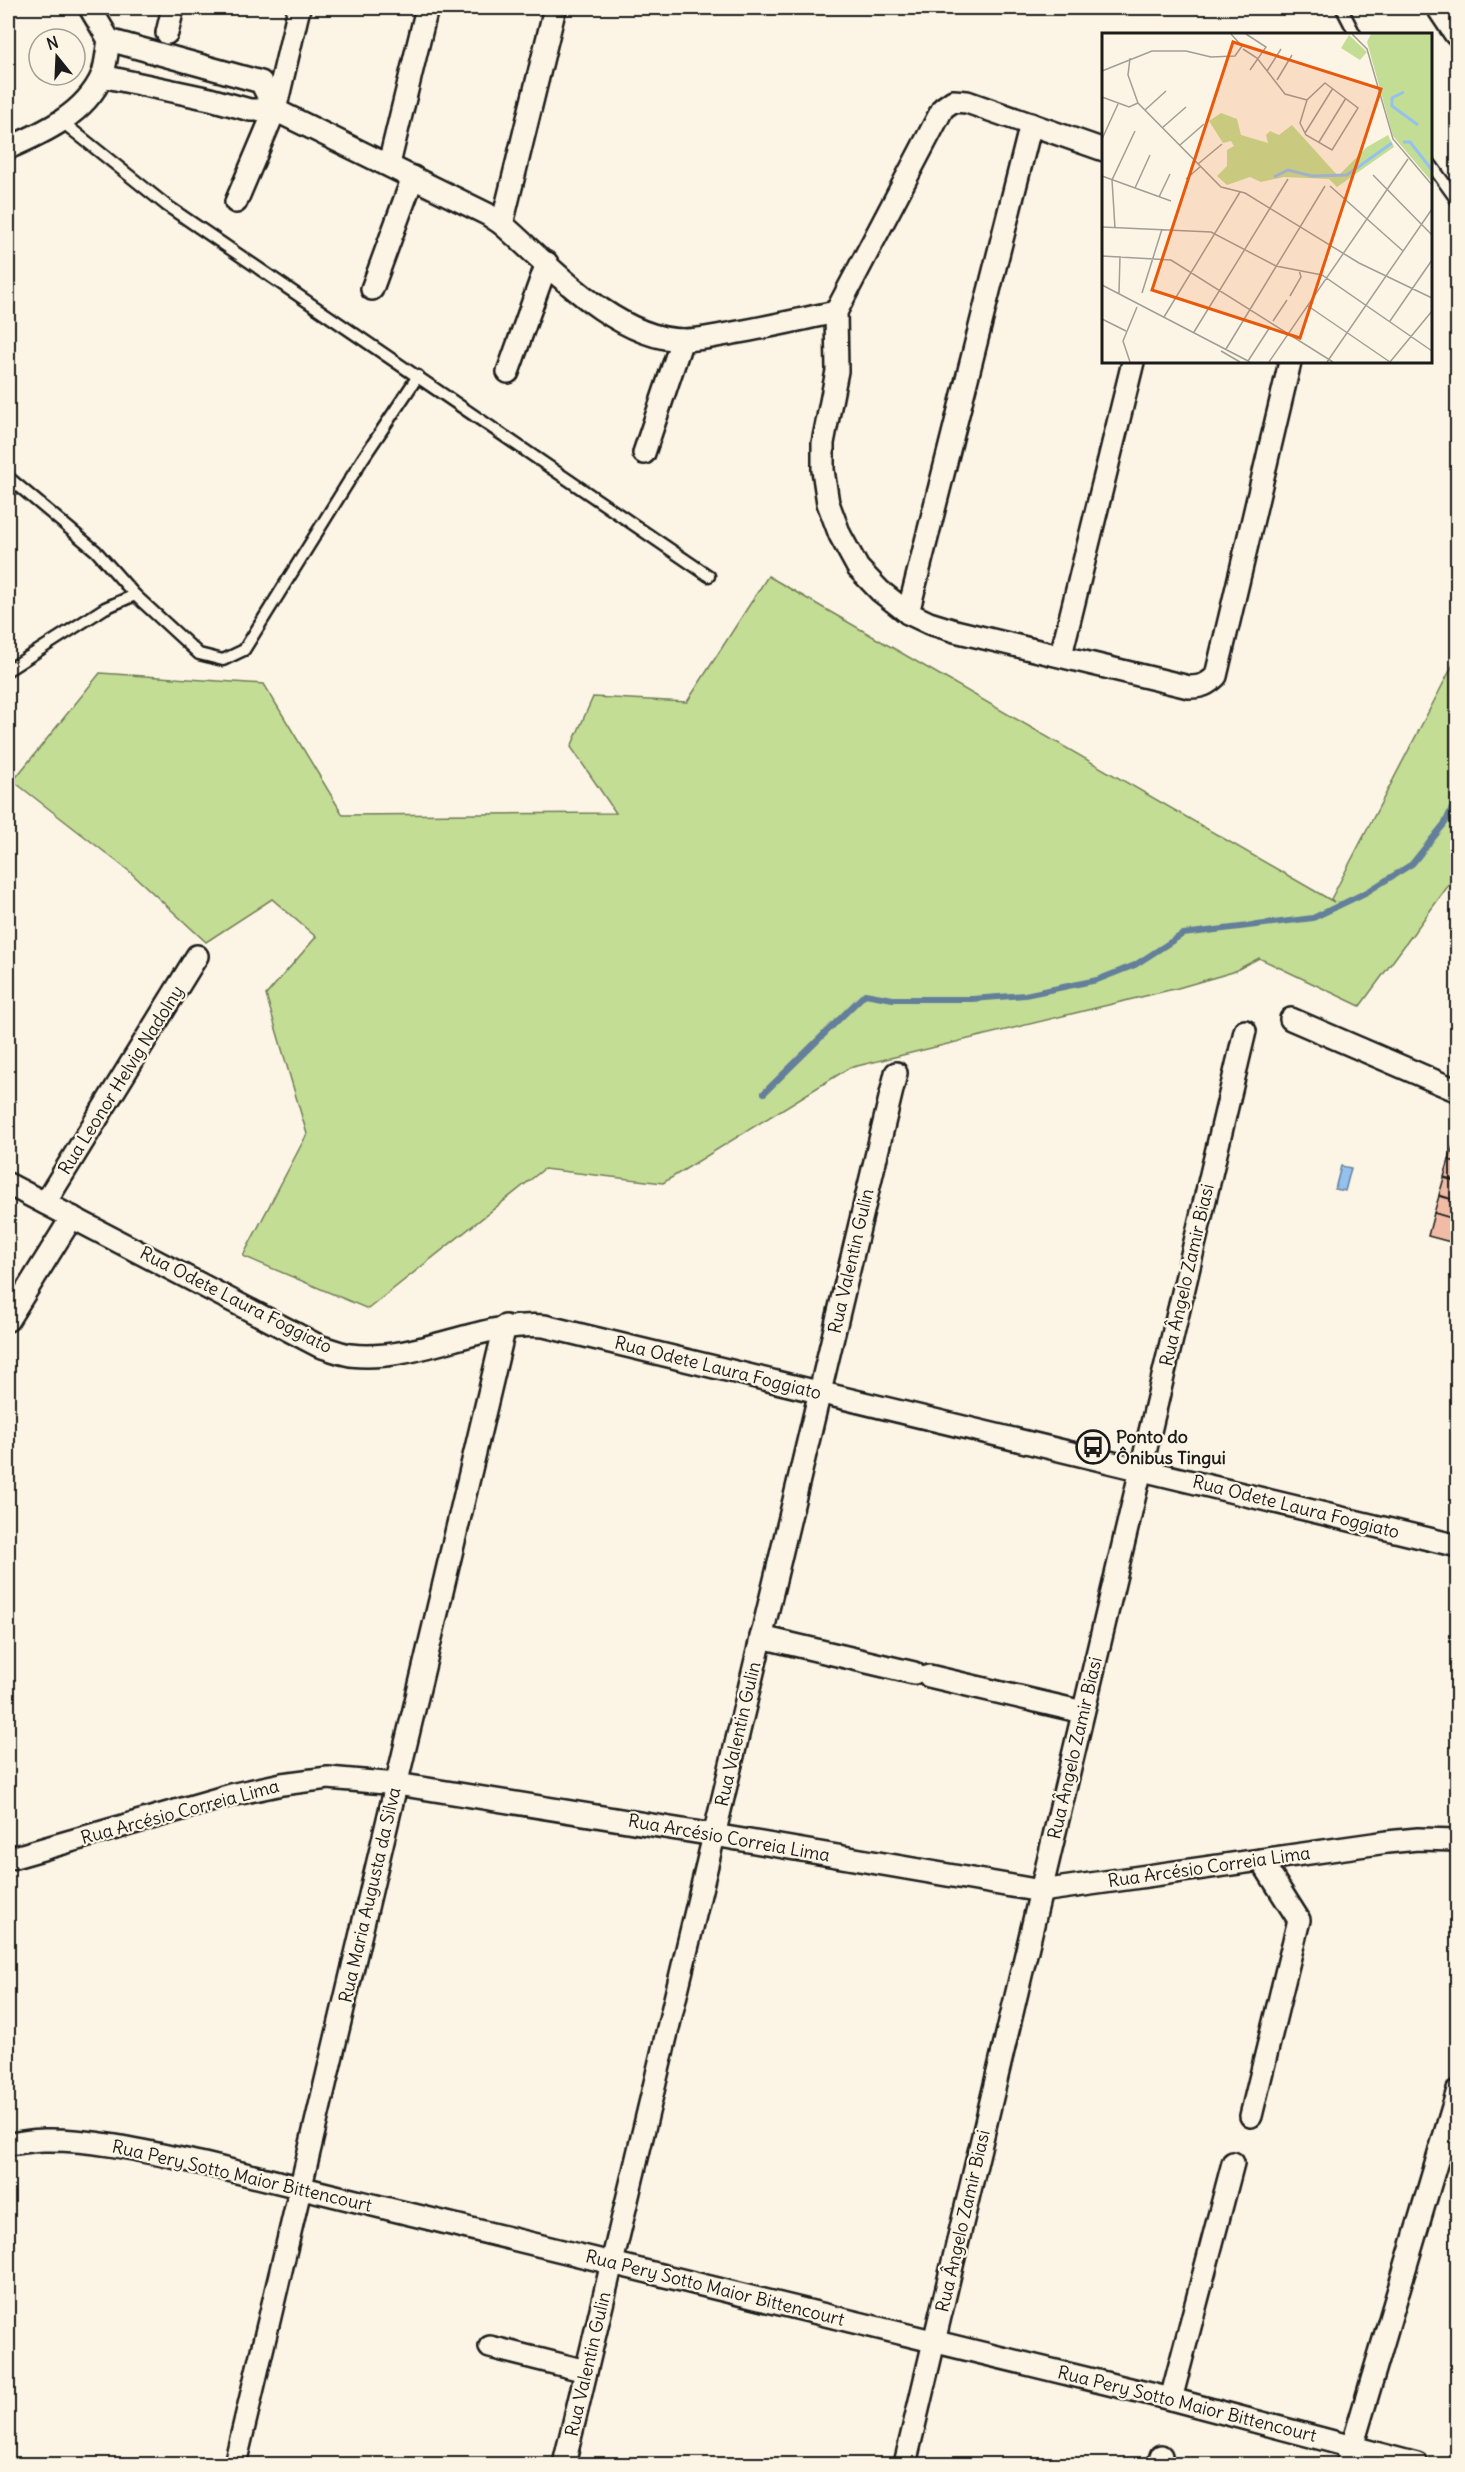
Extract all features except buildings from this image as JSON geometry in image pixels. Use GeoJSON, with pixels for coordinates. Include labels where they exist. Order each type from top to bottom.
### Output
{"type":"FeatureCollection","features":[{"type":"Feature","properties":{"kind":"street"},"geometry":{"type":"LineString","coordinates":[[8,148],[61,122],[84,103],[102,76],[109,40],[90,8]]}},
{"type":"Feature","properties":{"kind":"street"},"geometry":{"type":"LineString","coordinates":[[167,33],[173,8]]}},
{"type":"Feature","properties":{"kind":"street"},"geometry":{"type":"LineString","coordinates":[[236,202],[275,110],[299,8]]}},
{"type":"Feature","properties":{"kind":"street"},"geometry":{"type":"LineString","coordinates":[[389,165],[427,8]]}},
{"type":"Feature","properties":{"kind":"street"},"geometry":{"type":"LineString","coordinates":[[502,224],[555,8]]}},
{"type":"Feature","properties":{"kind":"street"},"geometry":{"type":"LineString","coordinates":[[1442,8],[1458,32]]}},
{"type":"Feature","properties":{"kind":"street"},"geometry":{"type":"LineString","coordinates":[[109,40],[261,82],[275,110]]}},
{"type":"Feature","properties":{"kind":"street"},"geometry":{"type":"LineString","coordinates":[[178,92],[187,61]]}},
{"type":"Feature","properties":{"kind":"street"},"geometry":{"type":"LineString","coordinates":[[102,76],[250,110],[275,110],[413,177],[502,224],[598,308],[621,323],[652,334],[682,340],[753,330],[836,312]]}},
{"type":"Feature","properties":{"kind":"street"},"geometry":{"type":"LineString","coordinates":[[1102,149],[967,102],[953,101],[943,108],[836,312],[837,370],[823,443],[823,470],[828,503],[840,535],[858,568],[880,591],[908,613],[929,623],[1189,687],[1208,684],[1216,676],[1290,363]]}},
{"type":"Feature","properties":{"kind":"street"},"geometry":{"type":"LineString","coordinates":[[908,613],[1031,124]]}},
{"type":"Feature","properties":{"kind":"street"},"geometry":{"type":"LineString","coordinates":[[372,289],[413,177]]}},
{"type":"Feature","properties":{"kind":"street"},"geometry":{"type":"LineString","coordinates":[[508,372],[547,263]]}},
{"type":"Feature","properties":{"kind":"street"},"geometry":{"type":"LineString","coordinates":[[644,453],[682,340]]}},
{"type":"Feature","properties":{"kind":"street"},"geometry":{"type":"LineString","coordinates":[[1061,655],[1133,363]]}},
{"type":"Feature","properties":{"kind":"street","name":"Rua Leonor Helvig Nadolny"},"geometry":{"type":"LineString","coordinates":[[45,1203],[197,956]]}},
{"type":"Feature","properties":{"kind":"street"},"geometry":{"type":"LineString","coordinates":[[1292,1019],[1458,1090]]}},
{"type":"Feature","properties":{"kind":"street","name":"Rua Ângelo Zamir Biasi"},"geometry":{"type":"LineString","coordinates":[[905,2464],[1245,1031]]}},
{"type":"Feature","properties":{"kind":"street","name":"Rua Valentin Gulin"},"geometry":{"type":"LineString","coordinates":[[564,2464],[896,1073]]}},
{"type":"Feature","properties":{"kind":"street","name":"Rua Odete Laura Foggiato"},"geometry":{"type":"LineString","coordinates":[[8,1184],[319,1346],[349,1355],[380,1355],[415,1349],[505,1326],[525,1324],[544,1326],[1458,1546]]}},
{"type":"Feature","properties":{"kind":"street"},"geometry":{"type":"LineString","coordinates":[[8,1320],[72,1217]]}},
{"type":"Feature","properties":{"kind":"street","name":"Rua Maria Augusta da Silva"},"geometry":{"type":"LineString","coordinates":[[235,2464],[505,1326]]}},
{"type":"Feature","properties":{"kind":"street"},"geometry":{"type":"LineString","coordinates":[[761,1637],[1083,1713]]}},
{"type":"Feature","properties":{"kind":"street","name":"Rua Arcésio Correia Lima"},"geometry":{"type":"LineString","coordinates":[[8,1859],[179,1808],[282,1784],[328,1778],[397,1784],[1041,1891],[1387,1842],[1418,1839],[1458,1840]]}},
{"type":"Feature","properties":{"kind":"street"},"geometry":{"type":"LineString","coordinates":[[1251,2116],[1299,1920],[1261,1860]]}},
{"type":"Feature","properties":{"kind":"street"},"geometry":{"type":"LineString","coordinates":[[1350,2455],[1448,2157],[1458,2090]]}},
{"type":"Feature","properties":{"kind":"street","name":"Rua Pery Sotto Maior Bittencourt"},"geometry":{"type":"LineString","coordinates":[[8,2144],[44,2140],[116,2146],[204,2164],[1171,2399],[1350,2455],[1417,2464]]}},
{"type":"Feature","properties":{"kind":"street"},"geometry":{"type":"LineString","coordinates":[[1171,2399],[1233,2163]]}},
{"type":"Feature","properties":{"kind":"street"},"geometry":{"type":"LineString","coordinates":[[490,2347],[586,2371]]}},
{"type":"Feature","properties":{"kind":"lane"},"geometry":{"type":"LineString","coordinates":[[1342,9],[1354,33]]}},
{"type":"Feature","properties":{"kind":"lane"},"geometry":{"type":"LineString","coordinates":[[61,122],[166,205],[709,576]]}},
{"type":"Feature","properties":{"kind":"lane"},"geometry":{"type":"LineString","coordinates":[[1432,164],[1458,202]]}},
{"type":"Feature","properties":{"kind":"lane"},"geometry":{"type":"LineString","coordinates":[[8,477],[96,551],[135,595],[199,654],[223,660],[244,650],[362,459],[418,376]]}},
{"type":"Feature","properties":{"kind":"lane"},"geometry":{"type":"LineString","coordinates":[[8,670],[105,608],[135,595]]}},
{"type":"Feature","properties":{"kind":"green space"},"geometry":{"type":"Polygon","coordinates":[[[768,576],[1334,902],[1331,899],[1457,657],[1457,874],[1360,1006],[1259,958],[1233,972],[1178,988],[849,1068],[663,1183],[544,1169],[368,1309],[243,1256],[307,1134],[266,995],[316,937],[272,899],[206,942],[129,871],[13,781],[100,673],[264,684],[343,815],[616,813],[571,747],[593,697],[687,702],[768,576]]]}},
{"type":"Feature","properties":{"kind":"water"},"geometry":{"type":"Polygon","coordinates":[[[1341,1166],[1351,1168],[1345,1191],[1335,1189],[1341,1166]]]}},
{"type":"Feature","properties":{"kind":"waterway"},"geometry":{"type":"LineString","coordinates":[[764,1093],[865,994],[893,999],[972,999],[1025,995],[1097,980],[1135,965],[1183,934],[1313,918],[1367,892],[1412,864],[1445,823],[1458,795]]}},
{"type":"Feature","properties":{"kind":"place","name":"Ponto do Ônibus Tingui"},"geometry":{"type":"Point","coordinates":[1093,1447]}}]}
